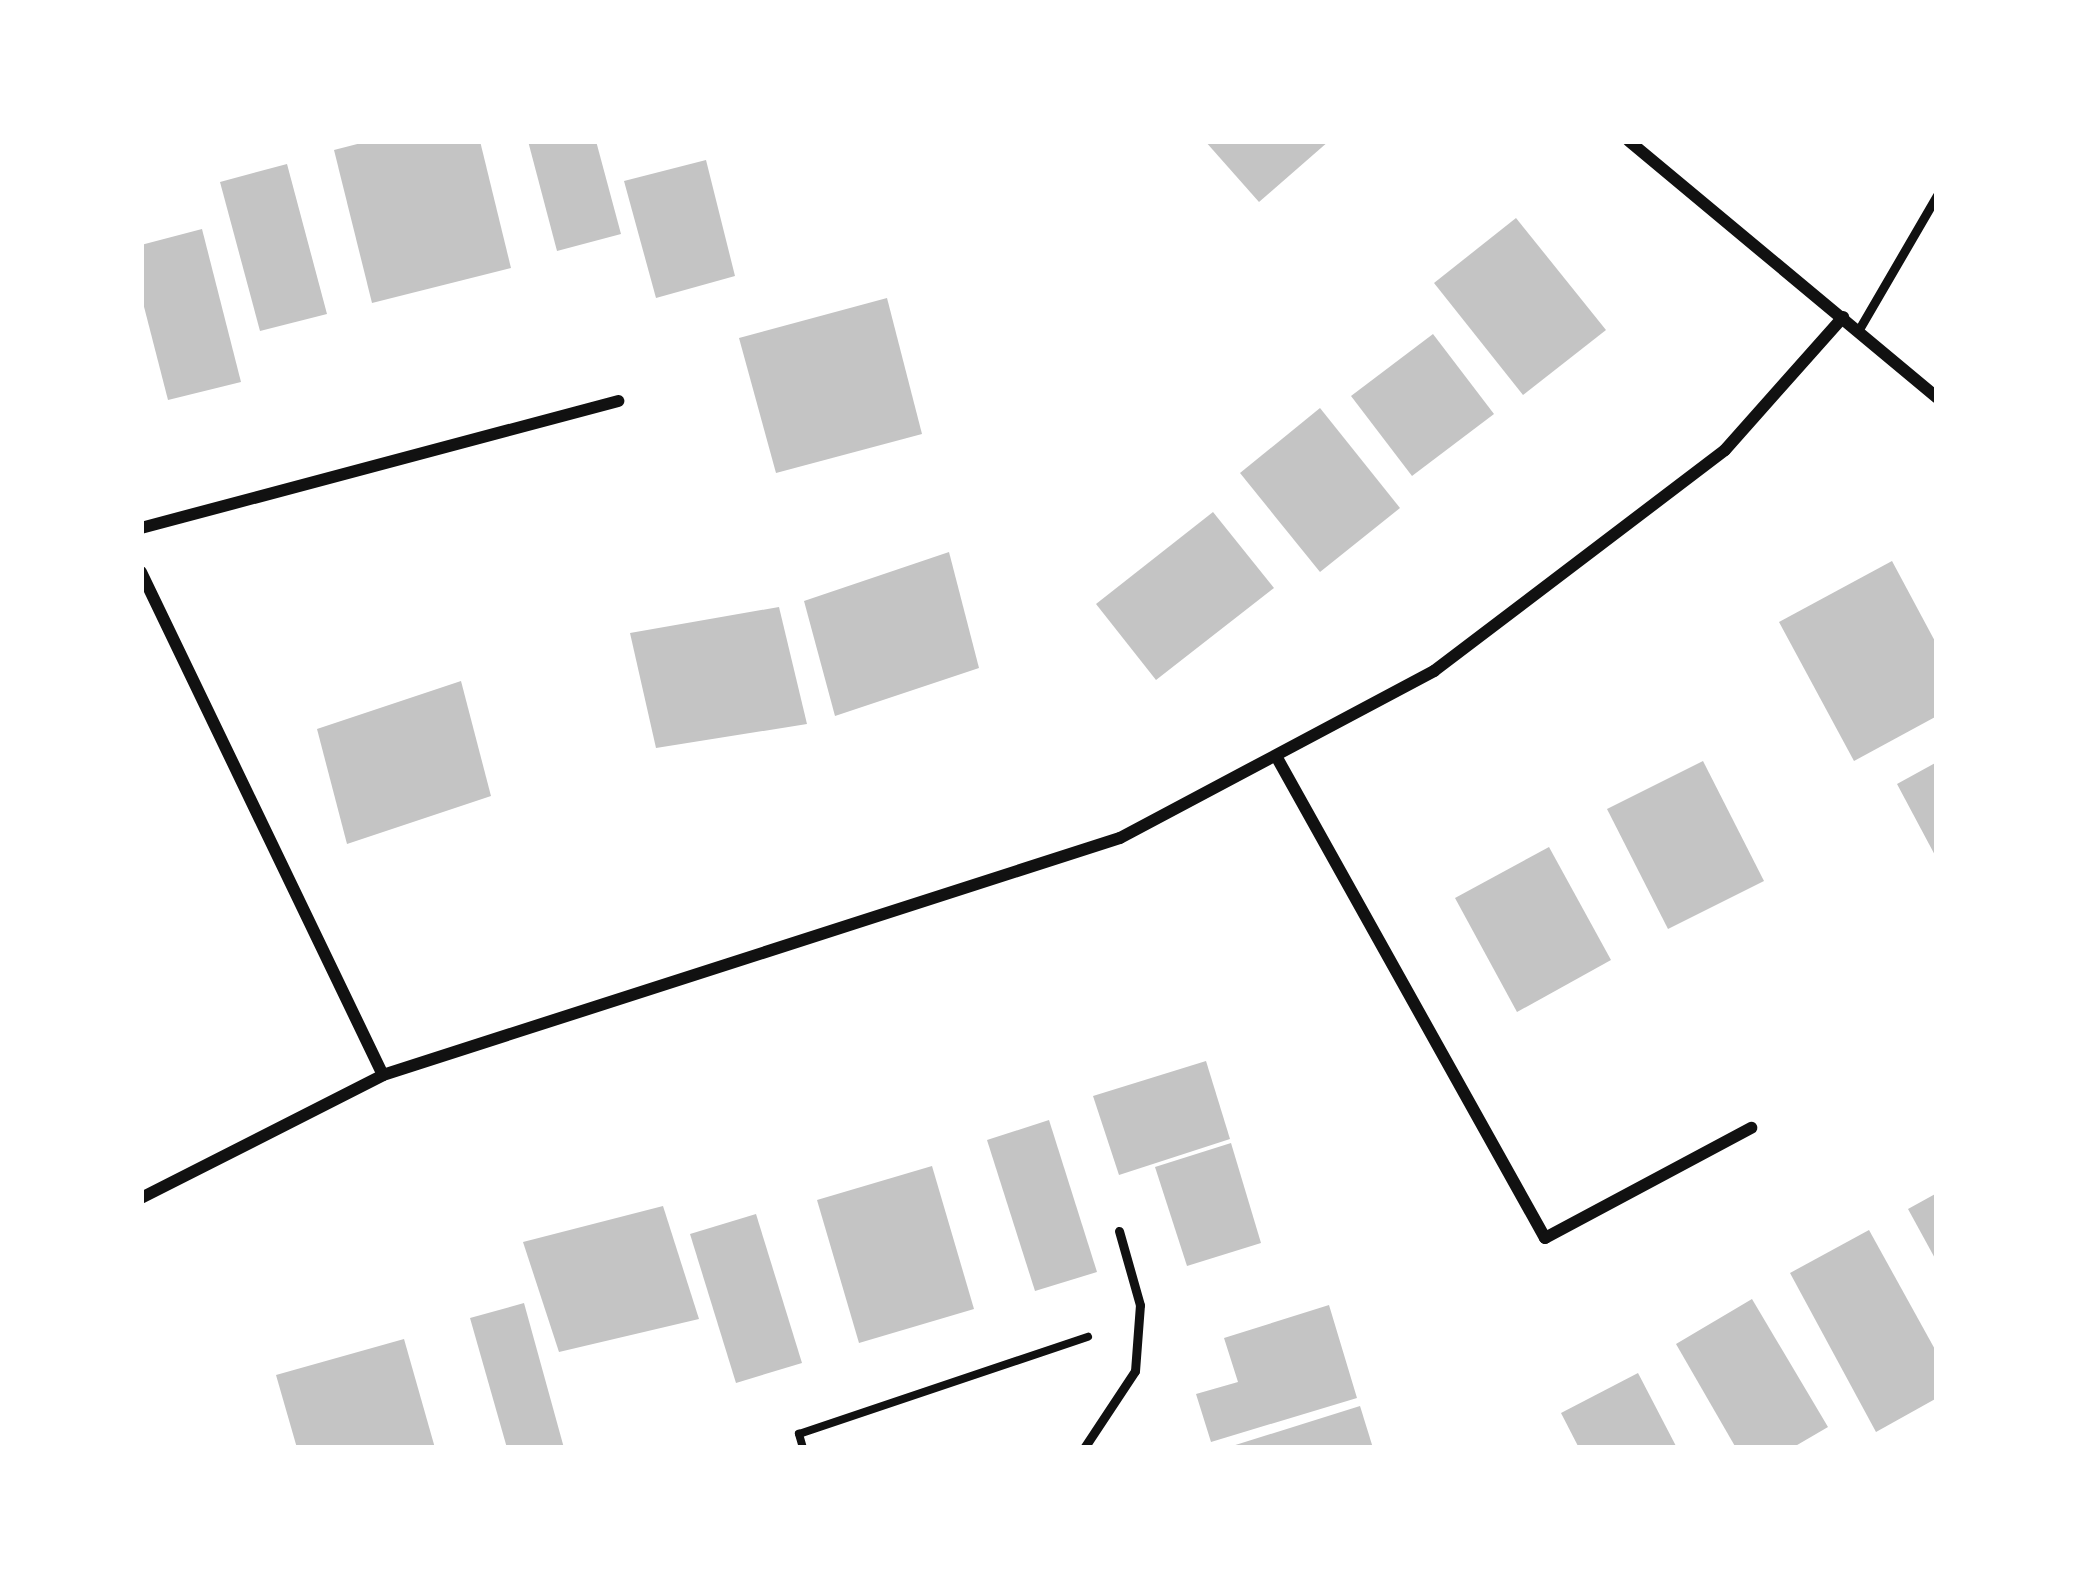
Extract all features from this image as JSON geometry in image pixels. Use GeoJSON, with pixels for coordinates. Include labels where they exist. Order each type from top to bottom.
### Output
{"type":"FeatureCollection","features":[{"type":"Feature","properties":{"kind":"street"},"geometry":{"type":"LineString","coordinates":[[1629,141],[1937,398]]}},
{"type":"Feature","properties":{"kind":"street"},"geometry":{"type":"LineString","coordinates":[[141,1198],[383,1075],[1120,838],[1434,671],[1688,479],[1843,317]]}},
{"type":"Feature","properties":{"kind":"street"},"geometry":{"type":"LineString","coordinates":[[141,528],[618,401]]}},
{"type":"Feature","properties":{"kind":"street"},"geometry":{"type":"LineString","coordinates":[[141,572],[383,1075]]}},
{"type":"Feature","properties":{"kind":"street"},"geometry":{"type":"LineString","coordinates":[[1276,756],[1545,1238],[1751,1128]]}},
{"type":"Feature","properties":{"kind":"lane"},"geometry":{"type":"LineString","coordinates":[[1858,331],[1937,195]]}},
{"type":"Feature","properties":{"kind":"lane"},"geometry":{"type":"LineString","coordinates":[[1084,1448],[1126,1384],[1140,1305],[1119,1231]]}},
{"type":"Feature","properties":{"kind":"path"},"geometry":{"type":"LineString","coordinates":[[803,1448],[800,1434],[1108,1330],[1126,1384]]}},
{"type":"Feature","properties":{"kind":"building"},"geometry":{"type":"Polygon","coordinates":[[[369,141],[480,141],[511,268],[372,303],[334,150],[369,141]]]}},
{"type":"Feature","properties":{"kind":"building"},"geometry":{"type":"Polygon","coordinates":[[[528,141],[596,141],[621,234],[557,251],[528,141]]]}},
{"type":"Feature","properties":{"kind":"building"},"geometry":{"type":"Polygon","coordinates":[[[1205,141],[1329,141],[1259,202],[1205,141]]]}},
{"type":"Feature","properties":{"kind":"building"},"geometry":{"type":"Polygon","coordinates":[[[706,160],[735,276],[656,298],[624,181],[706,160]]]}},
{"type":"Feature","properties":{"kind":"building"},"geometry":{"type":"Polygon","coordinates":[[[287,164],[327,314],[260,331],[220,182],[287,164]]]}},
{"type":"Feature","properties":{"kind":"building"},"geometry":{"type":"Polygon","coordinates":[[[1516,218],[1606,330],[1523,395],[1434,283],[1516,218]]]}},
{"type":"Feature","properties":{"kind":"building"},"geometry":{"type":"Polygon","coordinates":[[[202,229],[241,382],[168,400],[141,295],[141,245],[202,229]]]}},
{"type":"Feature","properties":{"kind":"building"},"geometry":{"type":"Polygon","coordinates":[[[887,298],[922,434],[776,473],[739,338],[887,298]]]}},
{"type":"Feature","properties":{"kind":"building"},"geometry":{"type":"Polygon","coordinates":[[[1433,334],[1494,414],[1412,476],[1351,396],[1433,334]]]}},
{"type":"Feature","properties":{"kind":"building"},"geometry":{"type":"Polygon","coordinates":[[[1320,408],[1400,508],[1320,572],[1240,473],[1320,408]]]}},
{"type":"Feature","properties":{"kind":"building"},"geometry":{"type":"Polygon","coordinates":[[[1213,512],[1274,588],[1156,680],[1096,604],[1213,512]]]}},
{"type":"Feature","properties":{"kind":"building"},"geometry":{"type":"Polygon","coordinates":[[[949,552],[979,668],[835,716],[804,601],[949,552]]]}},
{"type":"Feature","properties":{"kind":"building"},"geometry":{"type":"Polygon","coordinates":[[[1892,561],[1937,645],[1937,716],[1854,761],[1779,622],[1892,561]]]}},
{"type":"Feature","properties":{"kind":"building"},"geometry":{"type":"Polygon","coordinates":[[[779,607],[807,724],[656,748],[630,633],[779,607]]]}},
{"type":"Feature","properties":{"kind":"building"},"geometry":{"type":"Polygon","coordinates":[[[461,681],[491,796],[347,844],[317,729],[461,681]]]}},
{"type":"Feature","properties":{"kind":"building"},"geometry":{"type":"Polygon","coordinates":[[[1703,761],[1764,881],[1668,929],[1607,809],[1703,761]]]}},
{"type":"Feature","properties":{"kind":"building"},"geometry":{"type":"Polygon","coordinates":[[[1937,762],[1937,859],[1897,784],[1937,762]]]}},
{"type":"Feature","properties":{"kind":"building"},"geometry":{"type":"Polygon","coordinates":[[[1549,847],[1611,960],[1517,1012],[1455,898],[1549,847]]]}},
{"type":"Feature","properties":{"kind":"building"},"geometry":{"type":"Polygon","coordinates":[[[1206,1061],[1230,1139],[1119,1175],[1093,1096],[1206,1061]]]}},
{"type":"Feature","properties":{"kind":"building"},"geometry":{"type":"Polygon","coordinates":[[[1049,1120],[1097,1272],[1035,1291],[987,1140],[1049,1120]]]}},
{"type":"Feature","properties":{"kind":"building"},"geometry":{"type":"Polygon","coordinates":[[[1231,1143],[1261,1243],[1187,1266],[1155,1167],[1231,1143]]]}},
{"type":"Feature","properties":{"kind":"building"},"geometry":{"type":"Polygon","coordinates":[[[932,1166],[974,1309],[859,1343],[817,1200],[932,1166]]]}},
{"type":"Feature","properties":{"kind":"building"},"geometry":{"type":"Polygon","coordinates":[[[1937,1193],[1937,1262],[1908,1209],[1937,1193]]]}},
{"type":"Feature","properties":{"kind":"building"},"geometry":{"type":"Polygon","coordinates":[[[663,1206],[699,1319],[559,1352],[523,1242],[663,1206]]]}},
{"type":"Feature","properties":{"kind":"building"},"geometry":{"type":"Polygon","coordinates":[[[756,1214],[802,1363],[736,1383],[690,1234],[756,1214]]]}},
{"type":"Feature","properties":{"kind":"building"},"geometry":{"type":"Polygon","coordinates":[[[1869,1230],[1937,1353],[1937,1398],[1876,1432],[1790,1273],[1869,1230]]]}},
{"type":"Feature","properties":{"kind":"building"},"geometry":{"type":"Polygon","coordinates":[[[1752,1299],[1828,1427],[1792,1448],[1736,1448],[1676,1344],[1752,1299]]]}},
{"type":"Feature","properties":{"kind":"building"},"geometry":{"type":"Polygon","coordinates":[[[524,1303],[564,1448],[507,1448],[470,1318],[524,1303]]]}},
{"type":"Feature","properties":{"kind":"building"},"geometry":{"type":"Polygon","coordinates":[[[1329,1305],[1357,1398],[1211,1442],[1196,1394],[1238,1382],[1224,1338],[1329,1305]]]}},
{"type":"Feature","properties":{"kind":"building"},"geometry":{"type":"Polygon","coordinates":[[[404,1339],[435,1448],[297,1448],[276,1375],[404,1339]]]}},
{"type":"Feature","properties":{"kind":"building"},"geometry":{"type":"Polygon","coordinates":[[[1638,1373],[1677,1448],[1579,1448],[1561,1413],[1638,1373]]]}},
{"type":"Feature","properties":{"kind":"building"},"geometry":{"type":"Polygon","coordinates":[[[1360,1406],[1373,1448],[1229,1448],[1229,1447],[1360,1406]]]}}]}
